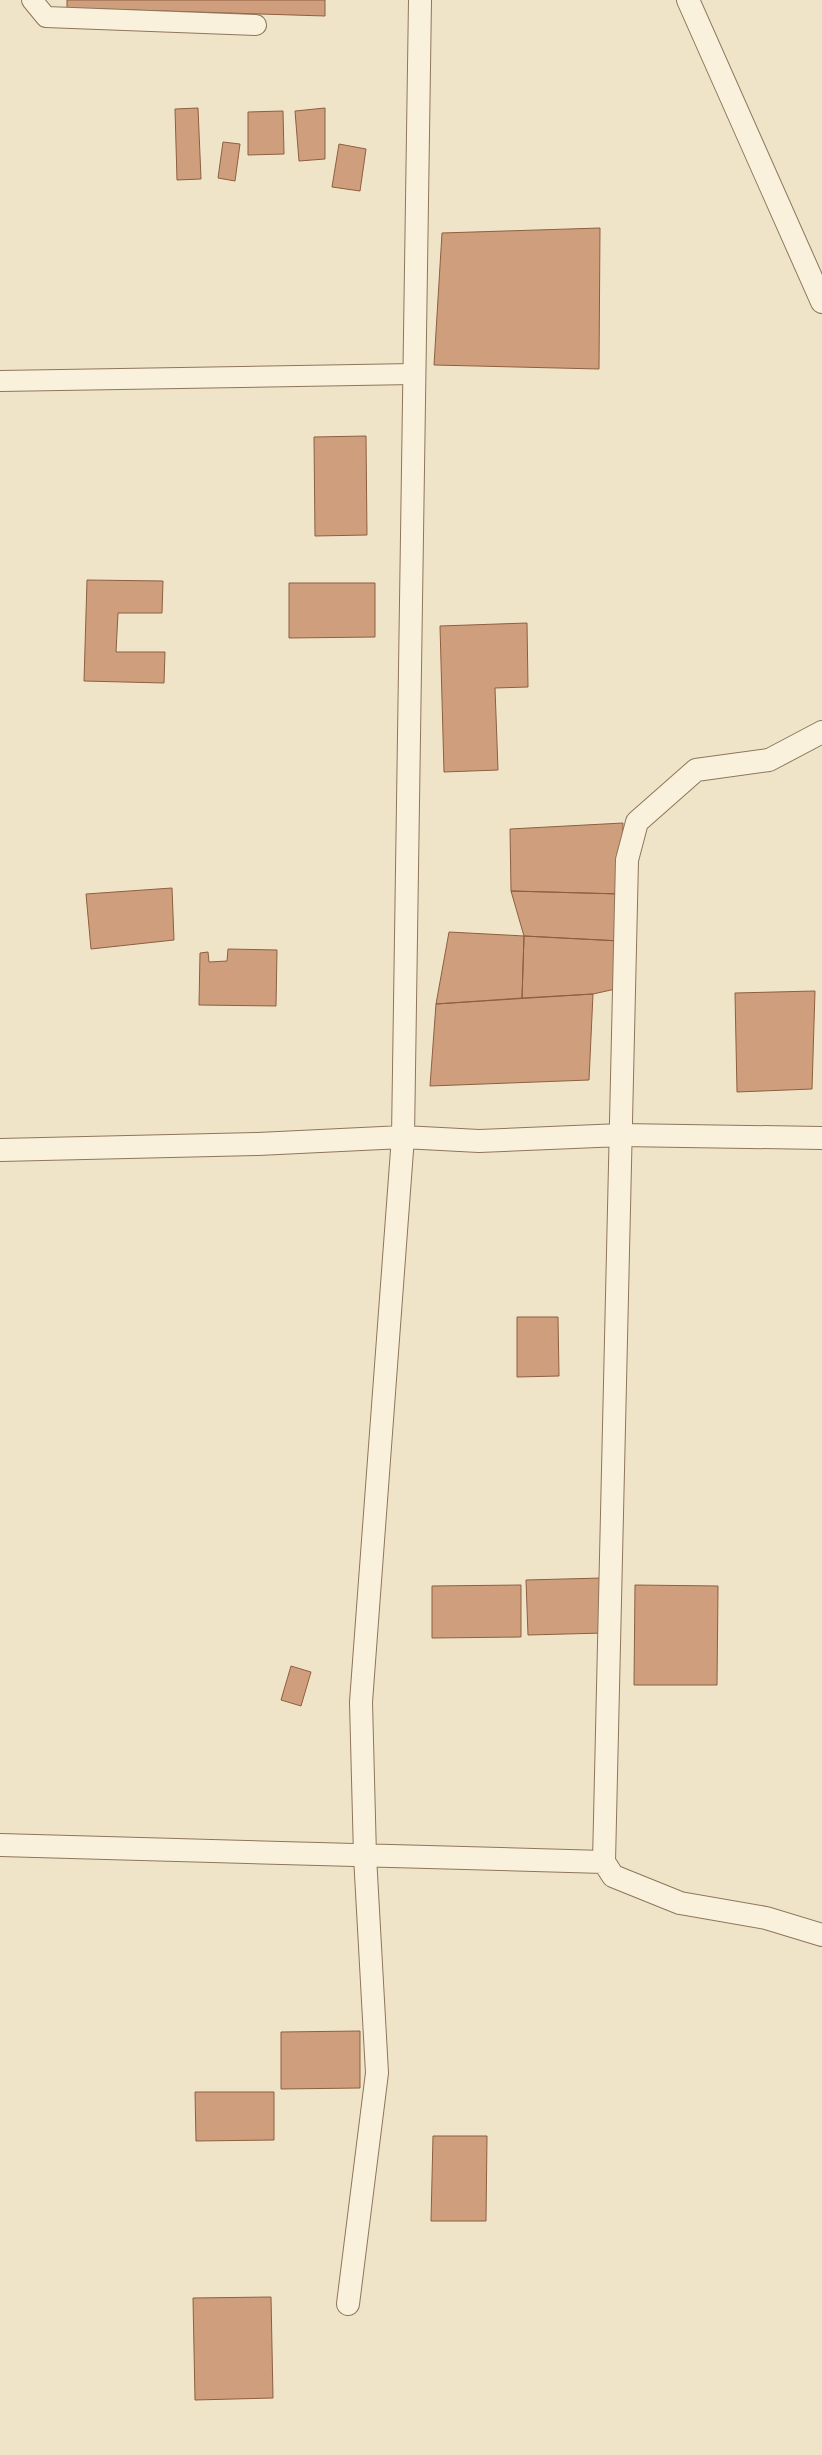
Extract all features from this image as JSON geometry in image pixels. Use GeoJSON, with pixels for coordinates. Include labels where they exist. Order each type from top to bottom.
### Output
{"type":"FeatureCollection","features":[{"type":"Feature","properties":{"kind":"street"},"geometry":{"type":"LineString","coordinates":[[348,2304],[377,2073],[365,1856],[361,1702],[403,1137],[420,0]]}},
{"type":"Feature","properties":{"kind":"street"},"geometry":{"type":"LineString","coordinates":[[688,0],[822,302]]}},
{"type":"Feature","properties":{"kind":"street"},"geometry":{"type":"LineString","coordinates":[[822,732],[769,760],[696,770],[637,822],[627,860],[604,1862],[613,1876],[680,1903],[766,1918],[822,1935]]}},
{"type":"Feature","properties":{"kind":"street"},"geometry":{"type":"LineString","coordinates":[[0,1150],[258,1144],[403,1137],[479,1141],[621,1135],[822,1138]]}},
{"type":"Feature","properties":{"kind":"street"},"geometry":{"type":"LineString","coordinates":[[0,1845],[604,1862]]}},
{"type":"Feature","properties":{"kind":"lane"},"geometry":{"type":"LineString","coordinates":[[32,0],[46,17],[256,25]]}},
{"type":"Feature","properties":{"kind":"lane"},"geometry":{"type":"LineString","coordinates":[[0,381],[414,374]]}},
{"type":"Feature","properties":{"kind":"building"},"geometry":{"type":"Polygon","coordinates":[[[67,0],[325,0],[325,16],[67,8],[67,0]]]}},
{"type":"Feature","properties":{"kind":"building"},"geometry":{"type":"Polygon","coordinates":[[[198,108],[201,179],[177,180],[175,109],[198,108]]]}},
{"type":"Feature","properties":{"kind":"building"},"geometry":{"type":"Polygon","coordinates":[[[325,108],[325,159],[299,161],[295,111],[325,108]]]}},
{"type":"Feature","properties":{"kind":"building"},"geometry":{"type":"Polygon","coordinates":[[[283,111],[284,154],[248,155],[248,112],[283,111]]]}},
{"type":"Feature","properties":{"kind":"building"},"geometry":{"type":"Polygon","coordinates":[[[223,142],[240,144],[235,181],[218,178],[223,142]]]}},
{"type":"Feature","properties":{"kind":"building"},"geometry":{"type":"Polygon","coordinates":[[[339,144],[366,149],[360,191],[332,187],[339,144]]]}},
{"type":"Feature","properties":{"kind":"building"},"geometry":{"type":"Polygon","coordinates":[[[600,228],[599,369],[434,365],[442,233],[600,228]]]}},
{"type":"Feature","properties":{"kind":"building"},"geometry":{"type":"Polygon","coordinates":[[[366,436],[367,535],[315,536],[314,437],[366,436]]]}},
{"type":"Feature","properties":{"kind":"building"},"geometry":{"type":"Polygon","coordinates":[[[87,580],[163,581],[162,613],[118,613],[116,652],[165,652],[164,683],[84,681],[87,580]]]}},
{"type":"Feature","properties":{"kind":"building"},"geometry":{"type":"Polygon","coordinates":[[[289,583],[375,583],[375,637],[289,638],[289,583]]]}},
{"type":"Feature","properties":{"kind":"building"},"geometry":{"type":"Polygon","coordinates":[[[527,623],[528,687],[495,688],[498,770],[444,772],[440,626],[527,623]]]}},
{"type":"Feature","properties":{"kind":"building"},"geometry":{"type":"Polygon","coordinates":[[[623,823],[621,894],[511,891],[510,829],[623,823]]]}},
{"type":"Feature","properties":{"kind":"building"},"geometry":{"type":"Polygon","coordinates":[[[172,888],[174,940],[91,949],[86,894],[172,888]]]}},
{"type":"Feature","properties":{"kind":"building"},"geometry":{"type":"Polygon","coordinates":[[[511,891],[621,894],[620,941],[524,936],[511,891]]]}},
{"type":"Feature","properties":{"kind":"building"},"geometry":{"type":"Polygon","coordinates":[[[449,932],[524,936],[522,998],[436,1004],[449,932]]]}},
{"type":"Feature","properties":{"kind":"building"},"geometry":{"type":"Polygon","coordinates":[[[524,936],[620,941],[620,988],[593,994],[522,998],[524,936]]]}},
{"type":"Feature","properties":{"kind":"building"},"geometry":{"type":"Polygon","coordinates":[[[228,949],[277,950],[276,1006],[199,1005],[200,953],[208,952],[209,962],[227,961],[228,949]]]}},
{"type":"Feature","properties":{"kind":"building"},"geometry":{"type":"Polygon","coordinates":[[[815,991],[812,1089],[737,1092],[735,993],[815,991]]]}},
{"type":"Feature","properties":{"kind":"building"},"geometry":{"type":"Polygon","coordinates":[[[593,994],[589,1080],[430,1086],[436,1004],[593,994]]]}},
{"type":"Feature","properties":{"kind":"building"},"geometry":{"type":"Polygon","coordinates":[[[517,1317],[558,1317],[559,1376],[517,1377],[517,1317]]]}},
{"type":"Feature","properties":{"kind":"building"},"geometry":{"type":"Polygon","coordinates":[[[602,1578],[604,1633],[528,1635],[526,1580],[602,1578]]]}},
{"type":"Feature","properties":{"kind":"building"},"geometry":{"type":"Polygon","coordinates":[[[521,1585],[521,1637],[432,1638],[432,1586],[521,1585]]]}},
{"type":"Feature","properties":{"kind":"building"},"geometry":{"type":"Polygon","coordinates":[[[635,1585],[718,1586],[717,1685],[634,1685],[635,1585]]]}},
{"type":"Feature","properties":{"kind":"building"},"geometry":{"type":"Polygon","coordinates":[[[291,1666],[311,1672],[301,1706],[281,1700],[291,1666]]]}},
{"type":"Feature","properties":{"kind":"building"},"geometry":{"type":"Polygon","coordinates":[[[360,2031],[360,2088],[281,2089],[281,2032],[360,2031]]]}},
{"type":"Feature","properties":{"kind":"building"},"geometry":{"type":"Polygon","coordinates":[[[195,2092],[274,2092],[274,2140],[196,2141],[195,2092]]]}},
{"type":"Feature","properties":{"kind":"building"},"geometry":{"type":"Polygon","coordinates":[[[433,2136],[487,2136],[486,2221],[431,2221],[433,2136]]]}},
{"type":"Feature","properties":{"kind":"building"},"geometry":{"type":"Polygon","coordinates":[[[271,2297],[273,2398],[195,2400],[193,2298],[271,2297]]]}}]}
